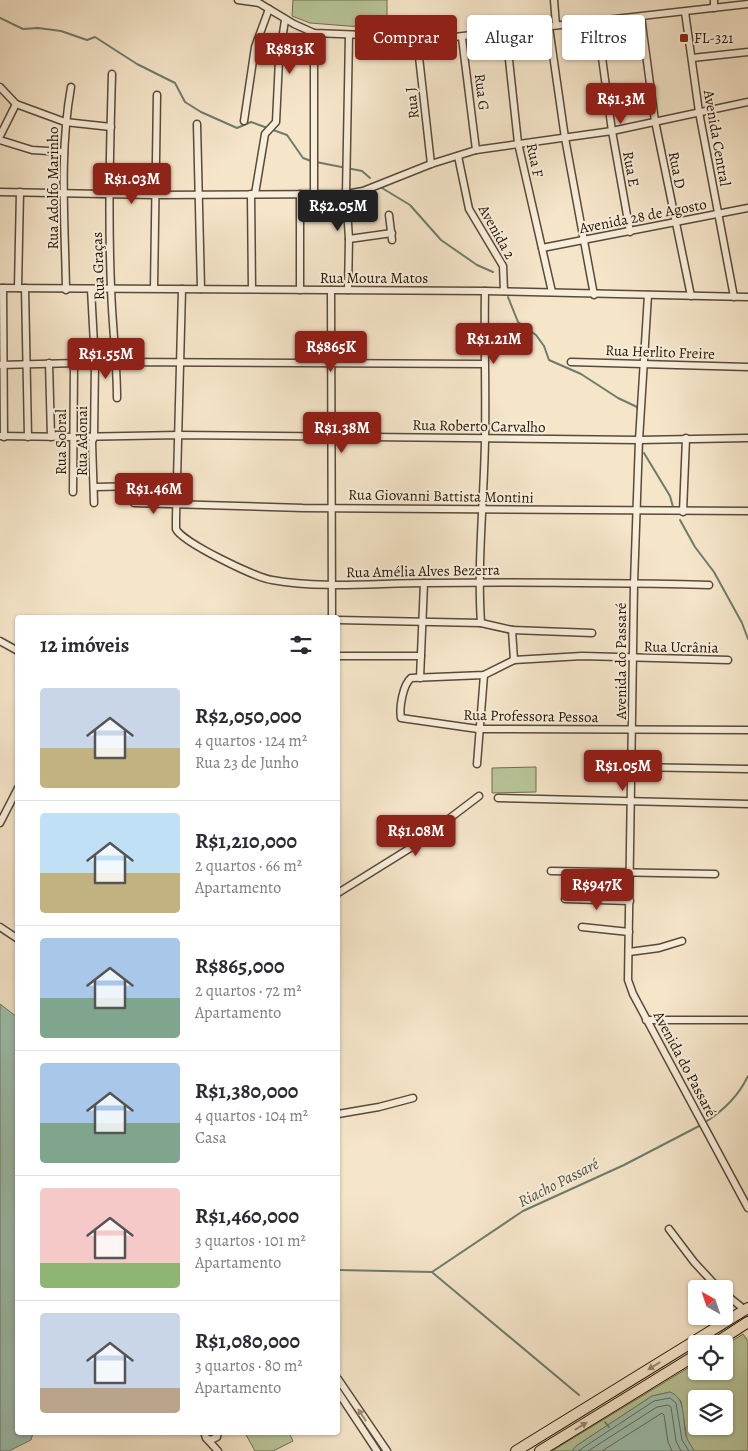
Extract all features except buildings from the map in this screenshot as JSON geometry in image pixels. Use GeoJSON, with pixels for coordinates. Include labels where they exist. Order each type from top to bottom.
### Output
{"type":"FeatureCollection","features":[{"type":"Feature","properties":{"kind":"main road"},"geometry":{"type":"LineString","coordinates":[[705,1335],[746,1309]]}},
{"type":"Feature","properties":{"kind":"main road"},"geometry":{"type":"LineString","coordinates":[[728,1335],[747,1324]]}},
{"type":"Feature","properties":{"kind":"main road"},"geometry":{"type":"LineString","coordinates":[[710,1331],[712,1335]]}},
{"type":"Feature","properties":{"kind":"main road"},"geometry":{"type":"LineString","coordinates":[[516,1451],[688,1347]]}},
{"type":"Feature","properties":{"kind":"main road"},"geometry":{"type":"LineString","coordinates":[[540,1451],[688,1360]]}},
{"type":"Feature","properties":{"kind":"street"},"geometry":{"type":"LineString","coordinates":[[238,0],[259,3],[285,20],[314,33],[355,35]]}},
{"type":"Feature","properties":{"kind":"street"},"geometry":{"type":"LineString","coordinates":[[554,0],[552,26],[565,138],[594,295]]}},
{"type":"Feature","properties":{"kind":"street"},"geometry":{"type":"LineString","coordinates":[[703,0],[704,9]]}},
{"type":"Feature","properties":{"kind":"street"},"geometry":{"type":"LineString","coordinates":[[714,0],[714,8]]}},
{"type":"Feature","properties":{"kind":"street"},"geometry":{"type":"LineString","coordinates":[[645,17],[748,4]]}},
{"type":"Feature","properties":{"kind":"street"},"geometry":{"type":"LineString","coordinates":[[244,121],[256,47],[269,9]]}},
{"type":"Feature","properties":{"kind":"street","name":"Avenida Central"},"geometry":{"type":"LineString","coordinates":[[685,12],[698,112],[734,297]]}},
{"type":"Feature","properties":{"kind":"street"},"geometry":{"type":"LineString","coordinates":[[252,289],[253,194],[259,164],[270,129],[276,122],[279,60],[285,20]]}},
{"type":"Feature","properties":{"kind":"street"},"geometry":{"type":"LineString","coordinates":[[552,26],[562,25]]}},
{"type":"Feature","properties":{"kind":"street"},"geometry":{"type":"LineString","coordinates":[[314,33],[314,194]]}},
{"type":"Feature","properties":{"kind":"street"},"geometry":{"type":"LineString","coordinates":[[348,290],[349,238],[346,194],[349,35]]}},
{"type":"Feature","properties":{"kind":"street"},"geometry":{"type":"LineString","coordinates":[[457,38],[467,37]]}},
{"type":"Feature","properties":{"kind":"street","name":"Rua G"},"geometry":{"type":"LineString","coordinates":[[462,38],[476,150]]}},
{"type":"Feature","properties":{"kind":"street","name":"Rua D"},"geometry":{"type":"LineString","coordinates":[[645,47],[655,121],[674,222],[691,296]]}},
{"type":"Feature","properties":{"kind":"street"},"geometry":{"type":"LineString","coordinates":[[692,58],[748,52]]}},
{"type":"Feature","properties":{"kind":"street","name":"Rua J"},"geometry":{"type":"LineString","coordinates":[[419,60],[431,164]]}},
{"type":"Feature","properties":{"kind":"street","name":"Rua F"},"geometry":{"type":"LineString","coordinates":[[509,60],[518,143],[552,292]]}},
{"type":"Feature","properties":{"kind":"street","name":"Rua E"},"geometry":{"type":"LineString","coordinates":[[602,60],[612,131],[630,232]]}},
{"type":"Feature","properties":{"kind":"street","name":"Rua Graças"},"geometry":{"type":"LineString","coordinates":[[112,74],[109,194],[111,289],[117,362],[117,398]]}},
{"type":"Feature","properties":{"kind":"street"},"geometry":{"type":"LineString","coordinates":[[0,87],[16,104],[65,122],[110,127]]}},
{"type":"Feature","properties":{"kind":"street","name":"Rua Adolfo Marinho"},"geometry":{"type":"LineString","coordinates":[[66,290],[64,152],[65,122],[71,87]]}},
{"type":"Feature","properties":{"kind":"street"},"geometry":{"type":"LineString","coordinates":[[154,288],[157,95]]}},
{"type":"Feature","properties":{"kind":"street"},"geometry":{"type":"LineString","coordinates":[[0,192],[154,195],[346,194],[364,191],[431,164],[476,150],[612,131],[748,102]]}},
{"type":"Feature","properties":{"kind":"street"},"geometry":{"type":"LineString","coordinates":[[0,136],[2,127],[16,104]]}},
{"type":"Feature","properties":{"kind":"street"},"geometry":{"type":"LineString","coordinates":[[197,124],[202,289]]}},
{"type":"Feature","properties":{"kind":"street"},"geometry":{"type":"LineString","coordinates":[[0,140],[32,150],[64,152]]}},
{"type":"Feature","properties":{"kind":"street","name":"Avenida 2"},"geometry":{"type":"LineString","coordinates":[[458,156],[469,209],[503,266],[504,291]]}},
{"type":"Feature","properties":{"kind":"street"},"geometry":{"type":"LineString","coordinates":[[20,192],[28,437]]}},
{"type":"Feature","properties":{"kind":"street"},"geometry":{"type":"LineString","coordinates":[[300,194],[300,290]]}},
{"type":"Feature","properties":{"kind":"street","name":"Avenida 28 de Agosto"},"geometry":{"type":"LineString","coordinates":[[542,248],[748,208]]}},
{"type":"Feature","properties":{"kind":"street"},"geometry":{"type":"LineString","coordinates":[[349,238],[392,236],[389,215]]}},
{"type":"Feature","properties":{"kind":"street"},"geometry":{"type":"LineString","coordinates":[[1,288],[2,436]]}},
{"type":"Feature","properties":{"kind":"street","name":"Rua Moura Matos"},"geometry":{"type":"LineString","coordinates":[[1,288],[66,290],[154,288],[504,291],[594,295],[748,297]]}},
{"type":"Feature","properties":{"kind":"street","name":"Rua Adonai"},"geometry":{"type":"LineString","coordinates":[[91,289],[95,363],[94,437],[92,442],[95,486],[94,503]]}},
{"type":"Feature","properties":{"kind":"street"},"geometry":{"type":"LineString","coordinates":[[176,505],[182,289]]}},
{"type":"Feature","properties":{"kind":"street"},"geometry":{"type":"LineString","coordinates":[[331,290],[332,615]]}},
{"type":"Feature","properties":{"kind":"street"},"geometry":{"type":"LineString","coordinates":[[481,623],[480,583],[485,439],[483,364],[485,291]]}},
{"type":"Feature","properties":{"kind":"street","name":"Avenida do Passaré"},"geometry":{"type":"LineString","coordinates":[[648,296],[636,510],[628,980],[646,1020],[748,1208]]}},
{"type":"Feature","properties":{"kind":"street"},"geometry":{"type":"LineString","coordinates":[[2,365],[117,362],[483,364]]}},
{"type":"Feature","properties":{"kind":"street","name":"Rua Herlito Freire"},"geometry":{"type":"LineString","coordinates":[[571,362],[748,367]]}},
{"type":"Feature","properties":{"kind":"street"},"geometry":{"type":"LineString","coordinates":[[49,363],[51,437]]}},
{"type":"Feature","properties":{"kind":"street","name":"Rua Sobral"},"geometry":{"type":"LineString","coordinates":[[73,492],[74,363]]}},
{"type":"Feature","properties":{"kind":"street","name":"Rua Roberto Carvalho"},"geometry":{"type":"LineString","coordinates":[[2,436],[94,437],[179,435],[639,440],[748,438]]}},
{"type":"Feature","properties":{"kind":"street"},"geometry":{"type":"LineString","coordinates":[[684,512],[686,438]]}},
{"type":"Feature","properties":{"kind":"street"},"geometry":{"type":"LineString","coordinates":[[95,486],[141,486]]}},
{"type":"Feature","properties":{"kind":"street","name":"Rua Giovanni Battista Montini"},"geometry":{"type":"LineString","coordinates":[[134,503],[482,510],[748,511]]}},
{"type":"Feature","properties":{"kind":"street","name":"Rua Amélia Alves Bezerra"},"geometry":{"type":"LineString","coordinates":[[176,505],[178,534],[221,558],[266,579],[332,585],[424,583],[709,585]]}},
{"type":"Feature","properties":{"kind":"street"},"geometry":{"type":"LineString","coordinates":[[424,583],[420,678],[484,675],[505,666],[514,660],[512,630]]}},
{"type":"Feature","properties":{"kind":"street"},"geometry":{"type":"LineString","coordinates":[[340,620],[481,623],[512,630],[592,633]]}},
{"type":"Feature","properties":{"kind":"street"},"geometry":{"type":"LineString","coordinates":[[0,641],[15,649]]}},
{"type":"Feature","properties":{"kind":"street"},"geometry":{"type":"LineString","coordinates":[[340,656],[421,656]]}},
{"type":"Feature","properties":{"kind":"street","name":"Rua Ucrânia"},"geometry":{"type":"LineString","coordinates":[[514,660],[558,656],[728,660]]}},
{"type":"Feature","properties":{"kind":"street"},"geometry":{"type":"LineString","coordinates":[[477,764],[478,729],[484,675]]}},
{"type":"Feature","properties":{"kind":"street","name":"Rua Professora Pessoa"},"geometry":{"type":"LineString","coordinates":[[420,678],[411,678],[407,682],[401,713],[405,720],[478,729],[748,730]]}},
{"type":"Feature","properties":{"kind":"street"},"geometry":{"type":"LineString","coordinates":[[631,768],[748,769]]}},
{"type":"Feature","properties":{"kind":"street"},"geometry":{"type":"LineString","coordinates":[[0,823],[15,794]]}},
{"type":"Feature","properties":{"kind":"street"},"geometry":{"type":"LineString","coordinates":[[340,892],[412,847],[479,796]]}},
{"type":"Feature","properties":{"kind":"street"},"geometry":{"type":"LineString","coordinates":[[498,798],[630,803],[748,804]]}},
{"type":"Feature","properties":{"kind":"street"},"geometry":{"type":"LineString","coordinates":[[551,871],[715,874]]}},
{"type":"Feature","properties":{"kind":"street"},"geometry":{"type":"LineString","coordinates":[[565,899],[630,901]]}},
{"type":"Feature","properties":{"kind":"street"},"geometry":{"type":"LineString","coordinates":[[582,927],[629,932]]}},
{"type":"Feature","properties":{"kind":"street"},"geometry":{"type":"LineString","coordinates":[[0,928],[15,937]]}},
{"type":"Feature","properties":{"kind":"street"},"geometry":{"type":"LineString","coordinates":[[629,952],[660,948],[682,940]]}},
{"type":"Feature","properties":{"kind":"street"},"geometry":{"type":"LineString","coordinates":[[646,1020],[748,1020]]}},
{"type":"Feature","properties":{"kind":"street"},"geometry":{"type":"LineString","coordinates":[[340,1114],[379,1108],[413,1098]]}},
{"type":"Feature","properties":{"kind":"street"},"geometry":{"type":"LineString","coordinates":[[669,1229],[694,1262],[711,1280]]}},
{"type":"Feature","properties":{"kind":"street"},"geometry":{"type":"LineString","coordinates":[[733,1300],[746,1309]]}},
{"type":"Feature","properties":{"kind":"street"},"geometry":{"type":"LineString","coordinates":[[340,1382],[387,1451]]}},
{"type":"Feature","properties":{"kind":"street"},"geometry":{"type":"LineString","coordinates":[[340,1395],[377,1451]]}},
{"type":"Feature","properties":{"kind":"street"},"geometry":{"type":"LineString","coordinates":[[205,1435],[213,1440],[216,1435]]}},
{"type":"Feature","properties":{"kind":"street"},"geometry":{"type":"LineString","coordinates":[[205,1435],[218,1451]]}},
{"type":"Feature","properties":{"kind":"shaded area"},"geometry":{"type":"Polygon","coordinates":[[[293,0],[387,0],[387,15],[355,15],[355,27],[310,23],[292,16],[293,0]]]}},
{"type":"Feature","properties":{"kind":"shaded area"},"geometry":{"type":"Polygon","coordinates":[[[536,767],[536,792],[492,793],[492,768],[536,767]]]}},
{"type":"Feature","properties":{"kind":"shaded area"},"geometry":{"type":"Polygon","coordinates":[[[743,1334],[748,1341],[748,1451],[694,1451],[687,1439],[681,1401],[670,1392],[652,1396],[576,1446],[572,1451],[552,1451],[688,1368],[688,1380],[733,1380],[733,1340],[743,1334]]]}},
{"type":"Feature","properties":{"kind":"shaded area"},"geometry":{"type":"Polygon","coordinates":[[[246,1435],[290,1435],[293,1441],[273,1451],[255,1451],[246,1435]]]}},
{"type":"Feature","properties":{"kind":"water"},"geometry":{"type":"Polygon","coordinates":[[[0,1004],[15,1015],[15,1435],[32,1435],[31,1440],[9,1451],[0,1451],[0,1004]]]}},
{"type":"Feature","properties":{"kind":"water"},"geometry":{"type":"Polygon","coordinates":[[[670,1392],[679,1399],[683,1411],[686,1436],[694,1451],[572,1451],[576,1446],[652,1396],[670,1392]]]}},
{"type":"Feature","properties":{"kind":"waterway","name":"Riacho Passaré"},"geometry":{"type":"LineString","coordinates":[[0,18],[23,29],[38,28],[61,31],[87,40],[95,37],[137,64],[175,83],[185,102],[201,112],[237,128],[251,122],[287,135],[303,158],[311,161]]}},
{"type":"Feature","properties":{"kind":"waterway","name":"Riacho Passaré"},"geometry":{"type":"LineString","coordinates":[[316,162],[362,171],[370,178]]}},
{"type":"Feature","properties":{"kind":"waterway","name":"Riacho Passaré"},"geometry":{"type":"LineString","coordinates":[[382,188],[410,205],[441,240],[477,265],[493,272]]}},
{"type":"Feature","properties":{"kind":"waterway","name":"Riacho Passaré"},"geometry":{"type":"LineString","coordinates":[[508,297],[518,322],[536,335],[544,346],[549,360],[581,374],[618,398],[637,407],[638,411]]}},
{"type":"Feature","properties":{"kind":"waterway","name":"Riacho Passaré"},"geometry":{"type":"LineString","coordinates":[[644,453],[670,496],[673,507]]}},
{"type":"Feature","properties":{"kind":"waterway","name":"Riacho Passaré"},"geometry":{"type":"LineString","coordinates":[[680,520],[695,547],[714,572],[742,623],[748,639]]}},
{"type":"Feature","properties":{"kind":"waterway","name":"Riacho Passaré"},"geometry":{"type":"LineString","coordinates":[[707,1121],[730,1102],[748,1076]]}},
{"type":"Feature","properties":{"kind":"waterway","name":"Riacho Passaré"},"geometry":{"type":"LineString","coordinates":[[432,1272],[523,1211],[624,1165],[701,1125]]}},
{"type":"Feature","properties":{"kind":"waterway"},"geometry":{"type":"LineString","coordinates":[[340,1270],[432,1272]]}},
{"type":"Feature","properties":{"kind":"waterway"},"geometry":{"type":"LineString","coordinates":[[433,1273],[579,1395]]}},
{"type":"Feature","properties":{"kind":"waterway"},"geometry":{"type":"LineString","coordinates":[[605,1422],[609,1427]]}},
{"type":"Feature","properties":{"kind":"place","name":"FL-321"},"geometry":{"type":"Point","coordinates":[684,38]}}]}
